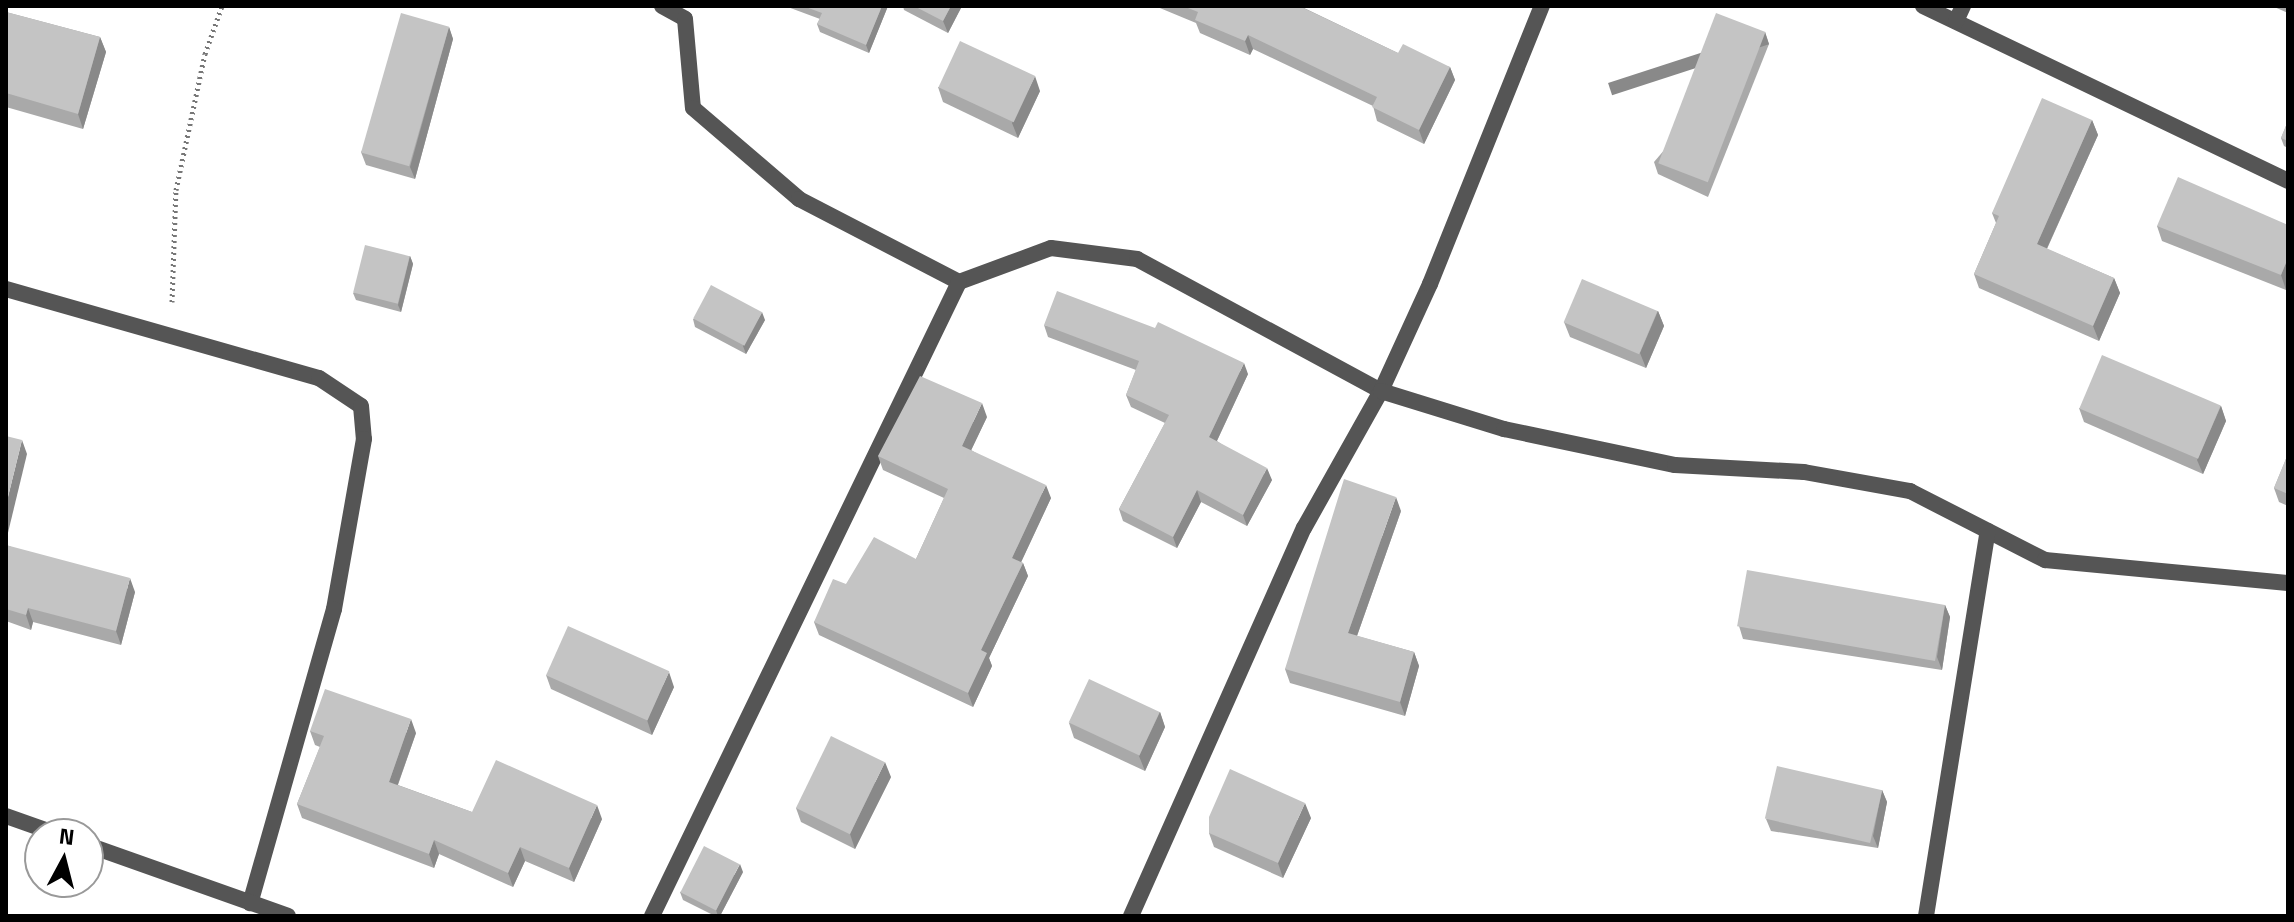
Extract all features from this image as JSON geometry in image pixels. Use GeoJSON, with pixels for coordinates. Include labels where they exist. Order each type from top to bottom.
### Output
{"type":"FeatureCollection","features":[{"type":"Feature","properties":{"kind":"street"},"geometry":{"type":"LineString","coordinates":[[662,6],[685,19],[693,108],[799,199],[959,282]]}},
{"type":"Feature","properties":{"kind":"street"},"geometry":{"type":"LineString","coordinates":[[1131,916],[1304,528],[1381,391],[1430,284],[1542,6]]}},
{"type":"Feature","properties":{"kind":"street"},"geometry":{"type":"LineString","coordinates":[[1923,6],[1960,13],[2288,181]]}},
{"type":"Feature","properties":{"kind":"street"},"geometry":{"type":"LineString","coordinates":[[652,916],[959,282],[1051,248],[1137,259],[1381,391],[1504,429],[1675,465],[1804,472],[1910,491],[2045,560],[2288,583]]}},
{"type":"Feature","properties":{"kind":"street"},"geometry":{"type":"LineString","coordinates":[[6,289],[319,378],[361,406],[364,439],[334,609],[250,903]]}},
{"type":"Feature","properties":{"kind":"street"},"geometry":{"type":"LineString","coordinates":[[1926,916],[1988,531]]}},
{"type":"Feature","properties":{"kind":"street"},"geometry":{"type":"LineString","coordinates":[[104,851],[288,916]]}},
{"type":"Feature","properties":{"kind":"path"},"geometry":{"type":"LineString","coordinates":[[171,335],[176,190],[205,54],[222,6]]}},
{"type":"Feature","properties":{"kind":"building"},"geometry":{"type":"Polygon","coordinates":[[[803,6],[882,6],[866,45],[817,24],[822,13],[803,6]]]}},
{"type":"Feature","properties":{"kind":"building"},"geometry":{"type":"Polygon","coordinates":[[[914,6],[951,6],[943,21],[914,6]]]}},
{"type":"Feature","properties":{"kind":"building"},"geometry":{"type":"Polygon","coordinates":[[[1183,6],[1299,6],[1398,53],[1403,44],[1450,67],[1419,130],[1372,107],[1377,97],[1248,35],[1245,41],[1195,20],[1198,12],[1183,6]]]}},
{"type":"Feature","properties":{"kind":"building"},"geometry":{"type":"Polygon","coordinates":[[[6,12],[100,37],[78,114],[6,93],[6,12]]]}},
{"type":"Feature","properties":{"kind":"building"},"geometry":{"type":"Polygon","coordinates":[[[401,13],[449,27],[409,166],[361,152],[401,13]]]}},
{"type":"Feature","properties":{"kind":"building"},"geometry":{"type":"Polygon","coordinates":[[[1716,13],[1765,32],[1708,182],[1658,163],[1716,13]]]}},
{"type":"Feature","properties":{"kind":"building"},"geometry":{"type":"Polygon","coordinates":[[[960,41],[1035,76],[1014,122],[938,87],[960,41]]]}},
{"type":"Feature","properties":{"kind":"building"},"geometry":{"type":"Polygon","coordinates":[[[2042,98],[2092,120],[2037,244],[2114,278],[2093,326],[1974,274],[1999,216],[1992,213],[2042,98]]]}},
{"type":"Feature","properties":{"kind":"building"},"geometry":{"type":"Polygon","coordinates":[[[2288,121],[2288,141],[2281,138],[2288,121]]]}},
{"type":"Feature","properties":{"kind":"building"},"geometry":{"type":"Polygon","coordinates":[[[2178,177],[2288,225],[2288,258],[2281,275],[2157,226],[2178,177]]]}},
{"type":"Feature","properties":{"kind":"building"},"geometry":{"type":"Polygon","coordinates":[[[365,245],[410,256],[398,304],[353,293],[365,245]]]}},
{"type":"Feature","properties":{"kind":"building"},"geometry":{"type":"Polygon","coordinates":[[[1582,279],[1657,311],[1639,354],[1564,322],[1582,279]]]}},
{"type":"Feature","properties":{"kind":"building"},"geometry":{"type":"Polygon","coordinates":[[[711,285],[762,312],[744,346],[693,319],[711,285]]]}},
{"type":"Feature","properties":{"kind":"building"},"geometry":{"type":"Polygon","coordinates":[[[1057,291],[1155,328],[1158,322],[1244,363],[1209,437],[1267,468],[1243,515],[1197,490],[1173,537],[1119,509],[1169,415],[1126,395],[1139,361],[1044,325],[1057,291]]]}},
{"type":"Feature","properties":{"kind":"building"},"geometry":{"type":"Polygon","coordinates":[[[2102,355],[2221,405],[2198,459],[2079,408],[2102,355]]]}},
{"type":"Feature","properties":{"kind":"building"},"geometry":{"type":"Polygon","coordinates":[[[920,376],[982,403],[962,446],[1046,485],[1012,558],[1023,563],[981,650],[987,653],[968,693],[814,622],[833,579],[846,584],[874,537],[916,559],[948,489],[878,456],[920,376]]]}},
{"type":"Feature","properties":{"kind":"building"},"geometry":{"type":"Polygon","coordinates":[[[6,436],[22,440],[6,505],[6,436]]]}},
{"type":"Feature","properties":{"kind":"building"},"geometry":{"type":"Polygon","coordinates":[[[2288,454],[2288,494],[2274,488],[2288,454]]]}},
{"type":"Feature","properties":{"kind":"building"},"geometry":{"type":"Polygon","coordinates":[[[1344,479],[1396,497],[1348,633],[1414,652],[1400,702],[1285,669],[1344,479]]]}},
{"type":"Feature","properties":{"kind":"building"},"geometry":{"type":"Polygon","coordinates":[[[6,545],[130,578],[116,631],[28,608],[26,615],[6,609],[6,545]]]}},
{"type":"Feature","properties":{"kind":"building"},"geometry":{"type":"Polygon","coordinates":[[[1747,570],[1945,605],[1935,661],[1737,626],[1747,570]]]}},
{"type":"Feature","properties":{"kind":"building"},"geometry":{"type":"Polygon","coordinates":[[[568,626],[669,671],[647,720],[546,675],[568,626]]]}},
{"type":"Feature","properties":{"kind":"building"},"geometry":{"type":"Polygon","coordinates":[[[1089,679],[1160,712],[1139,755],[1069,723],[1089,679]]]}},
{"type":"Feature","properties":{"kind":"building"},"geometry":{"type":"Polygon","coordinates":[[[325,689],[411,719],[389,782],[472,812],[496,760],[597,805],[569,868],[520,847],[508,873],[434,840],[429,854],[297,804],[324,736],[310,731],[325,689]]]}},
{"type":"Feature","properties":{"kind":"building"},"geometry":{"type":"Polygon","coordinates":[[[831,736],[885,762],[850,834],[796,808],[831,736]]]}},
{"type":"Feature","properties":{"kind":"building"},"geometry":{"type":"Polygon","coordinates":[[[1777,766],[1882,790],[1870,843],[1765,819],[1777,766]]]}},
{"type":"Feature","properties":{"kind":"building"},"geometry":{"type":"Polygon","coordinates":[[[1230,769],[1305,803],[1278,863],[1209,833],[1209,817],[1230,769]]]}},
{"type":"Feature","properties":{"kind":"building"},"geometry":{"type":"Polygon","coordinates":[[[704,846],[740,864],[716,910],[680,892],[704,846]]]}}]}
